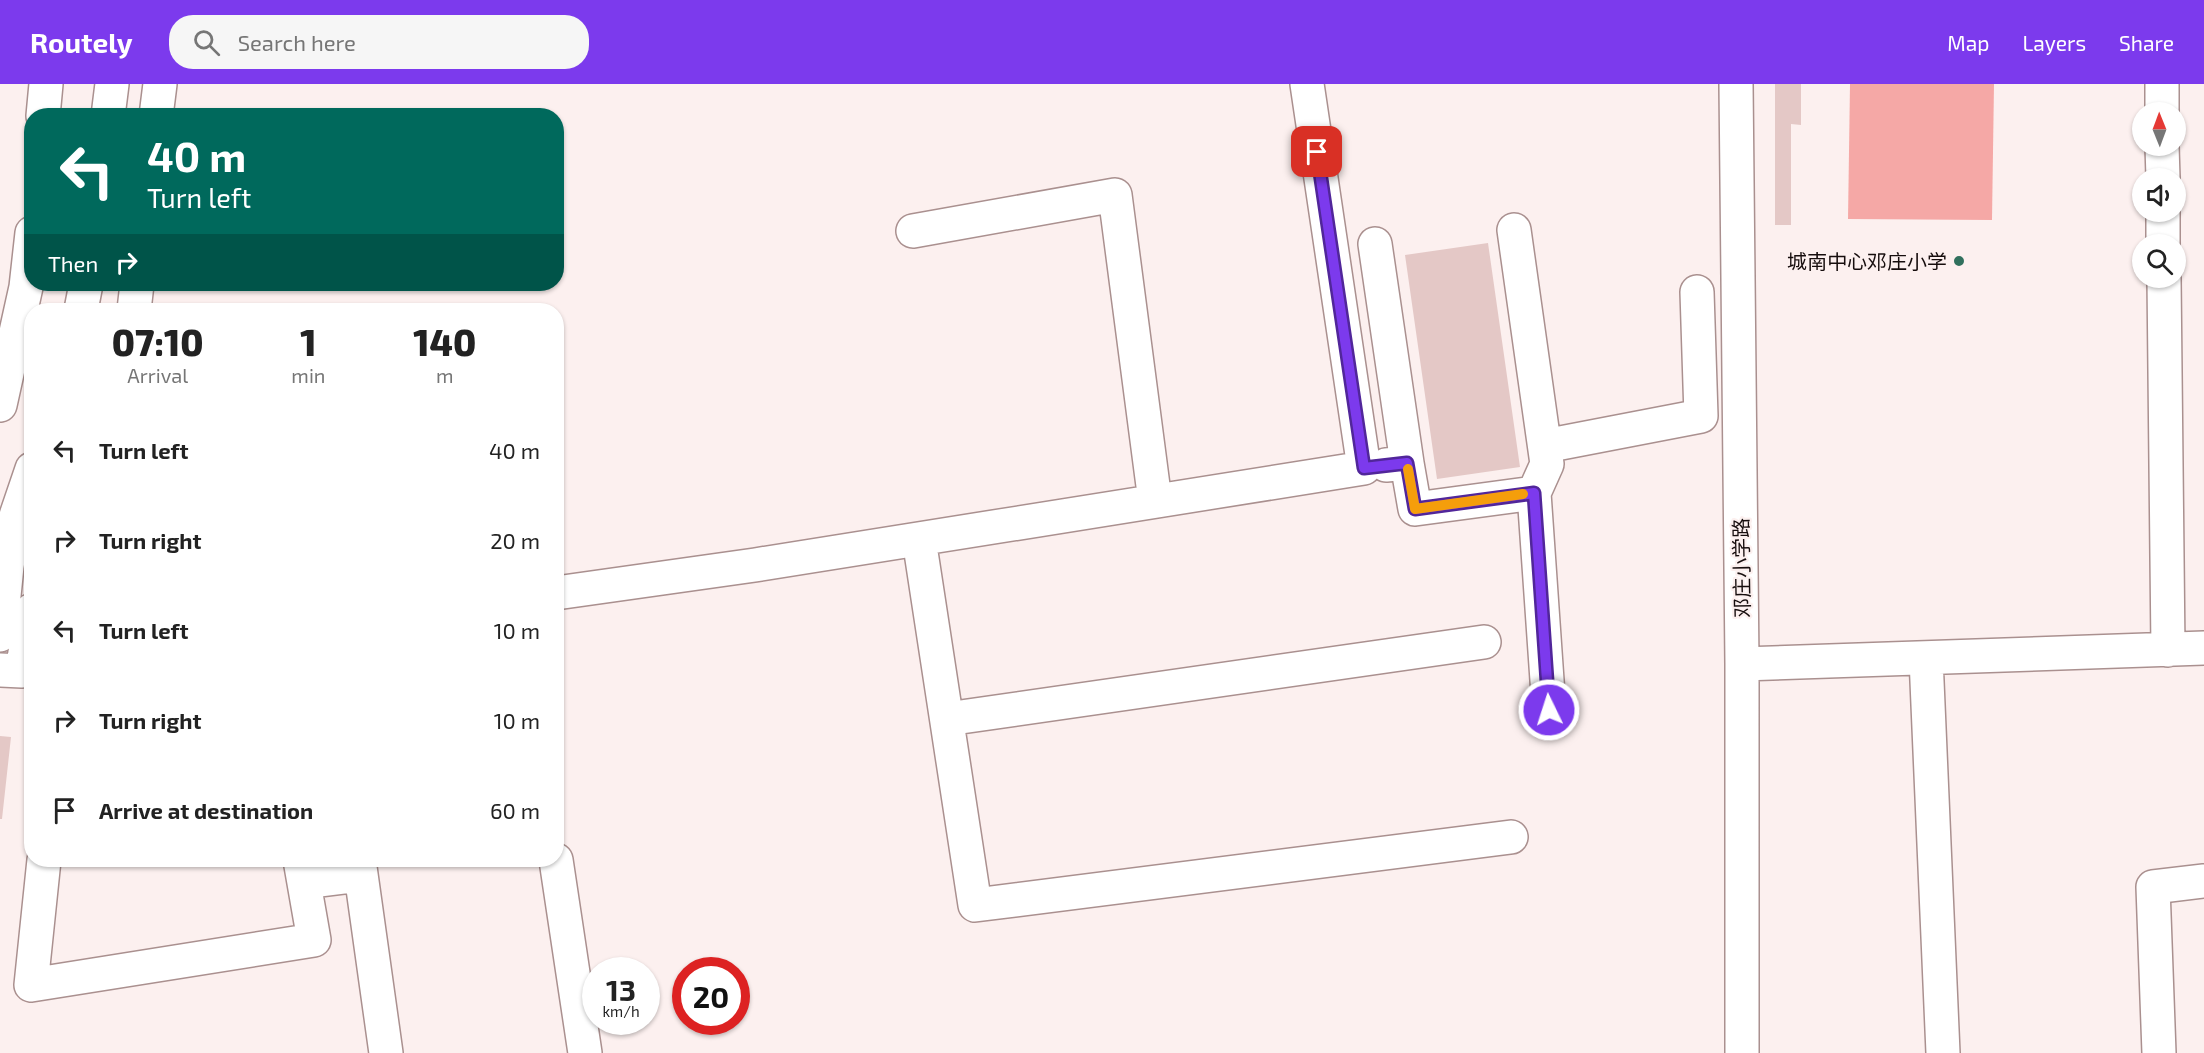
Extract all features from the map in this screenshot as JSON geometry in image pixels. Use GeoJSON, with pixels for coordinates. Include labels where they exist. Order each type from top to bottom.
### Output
{"type":"FeatureCollection","features":[{"type":"Feature","properties":{"kind":"street"},"geometry":{"type":"LineString","coordinates":[[44,108],[46,84]]}},
{"type":"Feature","properties":{"kind":"street"},"geometry":{"type":"LineString","coordinates":[[109,108],[111,84]]}},
{"type":"Feature","properties":{"kind":"street"},"geometry":{"type":"LineString","coordinates":[[157,108],[159,84]]}},
{"type":"Feature","properties":{"kind":"street"},"geometry":{"type":"LineString","coordinates":[[1307,84],[1364,468]]}},
{"type":"Feature","properties":{"kind":"street","name":"邓庄小学路"},"geometry":{"type":"LineString","coordinates":[[1736,84],[1742,664],[1742,1053]]}},
{"type":"Feature","properties":{"kind":"street"},"geometry":{"type":"LineString","coordinates":[[2162,84],[2162,102]]}},
{"type":"Feature","properties":{"kind":"street"},"geometry":{"type":"LineString","coordinates":[[914,231],[1116,195],[1155,501]]}},
{"type":"Feature","properties":{"kind":"street"},"geometry":{"type":"LineString","coordinates":[[1514,230],[1547,464],[1534,493],[1549,710]]}},
{"type":"Feature","properties":{"kind":"street"},"geometry":{"type":"LineString","coordinates":[[1375,244],[1415,509],[1534,493]]}},
{"type":"Feature","properties":{"kind":"street"},"geometry":{"type":"LineString","coordinates":[[2164,288],[2168,650]]}},
{"type":"Feature","properties":{"kind":"street"},"geometry":{"type":"LineString","coordinates":[[0,405],[25,291]]}},
{"type":"Feature","properties":{"kind":"street"},"geometry":{"type":"LineString","coordinates":[[1545,446],[1701,416],[1697,292]]}},
{"type":"Feature","properties":{"kind":"street"},"geometry":{"type":"LineString","coordinates":[[564,592],[1407,463]]}},
{"type":"Feature","properties":{"kind":"street"},"geometry":{"type":"LineString","coordinates":[[0,635],[7,566],[16,516],[24,492]]}},
{"type":"Feature","properties":{"kind":"street"},"geometry":{"type":"LineString","coordinates":[[919,539],[975,905],[1511,837]]}},
{"type":"Feature","properties":{"kind":"street"},"geometry":{"type":"LineString","coordinates":[[947,719],[1484,642]]}},
{"type":"Feature","properties":{"kind":"street"},"geometry":{"type":"LineString","coordinates":[[18,670],[24,644]]}},
{"type":"Feature","properties":{"kind":"street"},"geometry":{"type":"LineString","coordinates":[[1742,664],[2204,648]]}},
{"type":"Feature","properties":{"kind":"street"},"geometry":{"type":"LineString","coordinates":[[1926,658],[1943,1053]]}},
{"type":"Feature","properties":{"kind":"street"},"geometry":{"type":"LineString","coordinates":[[43,867],[31,985],[314,940],[303,871],[360,867],[386,1053]]}},
{"type":"Feature","properties":{"kind":"street"},"geometry":{"type":"LineString","coordinates":[[557,867],[585,1053]]}},
{"type":"Feature","properties":{"kind":"street"},"geometry":{"type":"LineString","coordinates":[[2159,1053],[2153,887],[2204,881]]}},
{"type":"Feature","properties":{"kind":"shaded area"},"geometry":{"type":"Polygon","coordinates":[[[1850,84],[1994,84],[1992,220],[1848,219],[1850,84]]]}},
{"type":"Feature","properties":{"kind":"building"},"geometry":{"type":"Polygon","coordinates":[[[1775,84],[1801,84],[1801,125],[1791,124],[1791,225],[1775,225],[1775,84]]]}},
{"type":"Feature","properties":{"kind":"building"},"geometry":{"type":"Polygon","coordinates":[[[1488,243],[1520,467],[1437,479],[1405,255],[1488,243]]]}},
{"type":"Feature","properties":{"kind":"building"},"geometry":{"type":"Polygon","coordinates":[[[0,736],[11,737],[2,819],[0,819],[0,736]]]}},
{"type":"Feature","properties":{"kind":"slow traffic"},"geometry":{"type":"LineString","coordinates":[[1408,469],[1415,509],[1523,494]]}},
{"type":"Feature","properties":{"kind":"place","name":"城南中心邓庄小学"},"geometry":{"type":"Point","coordinates":[1959,261]}},
{"type":"Feature","properties":{"kind":"route"},"geometry":{"type":"LineString","coordinates":[[1317,152],[1364,468],[1407,463],[1415,509],[1534,493],[1549,710]]}}]}
